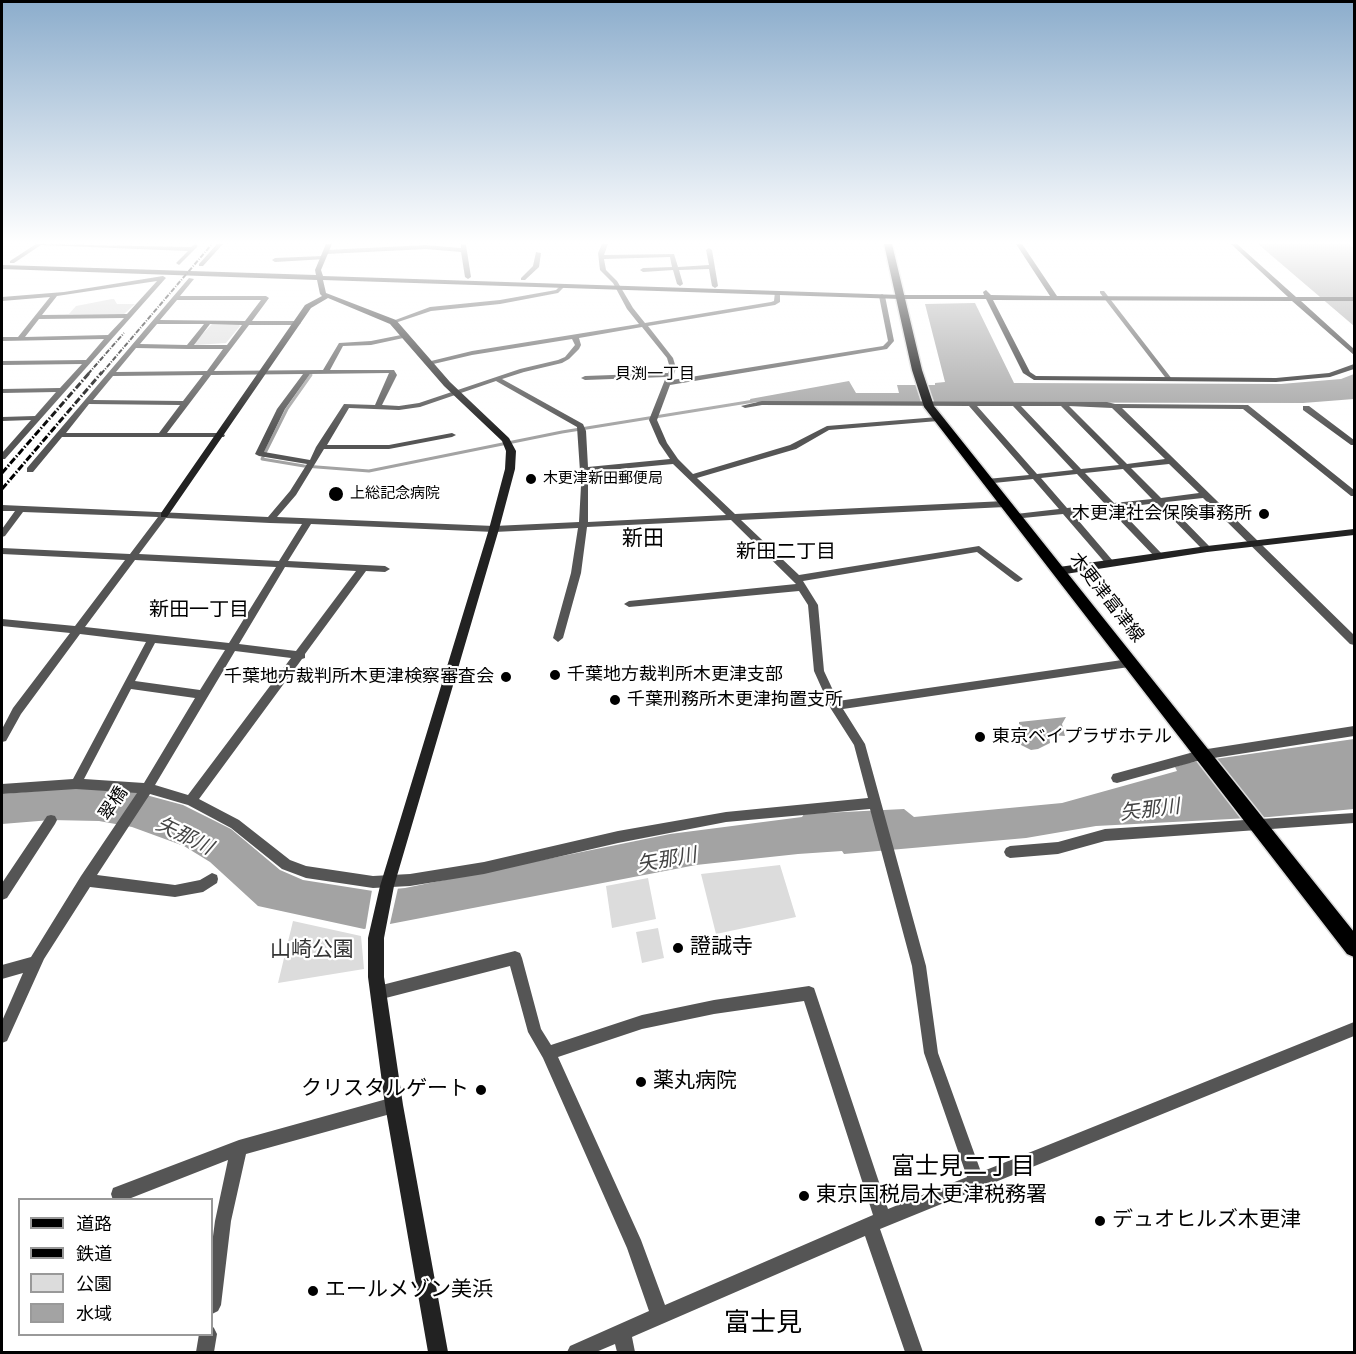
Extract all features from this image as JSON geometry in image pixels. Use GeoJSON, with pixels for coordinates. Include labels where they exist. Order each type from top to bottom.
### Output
{"type":"FeatureCollection","features":[{"type":"Feature","properties":{"kind":"main road","name":"木更津富津線"},"geometry":{"type":"LineString","coordinates":[[903,307],[927,404],[1354,947]]}},
{"type":"Feature","properties":{"kind":"street"},"geometry":{"type":"LineString","coordinates":[[20,339],[45,307]]}},
{"type":"Feature","properties":{"kind":"street"},"geometry":{"type":"LineString","coordinates":[[3,453],[134,307]]}},
{"type":"Feature","properties":{"kind":"street"},"geometry":{"type":"LineString","coordinates":[[30,470],[167,307]]}},
{"type":"Feature","properties":{"kind":"street"},"geometry":{"type":"LineString","coordinates":[[161,435],[259,307]]}},
{"type":"Feature","properties":{"kind":"street"},"geometry":{"type":"LineString","coordinates":[[2,738],[17,711],[222,435],[308,307]]}},
{"type":"Feature","properties":{"kind":"street"},"geometry":{"type":"LineString","coordinates":[[353,307],[393,322],[456,393],[508,443],[510,469],[388,884],[376,938],[375,977],[394,1105],[438,1353]]}},
{"type":"Feature","properties":{"kind":"street"},"geometry":{"type":"LineString","coordinates":[[393,322],[430,309],[448,307]]}},
{"type":"Feature","properties":{"kind":"street"},"geometry":{"type":"LineString","coordinates":[[629,307],[646,325],[669,358],[673,368],[655,415],[663,443],[675,461],[799,583],[813,605],[819,670],[835,706],[860,744],[919,966],[931,1053],[977,1182]]}},
{"type":"Feature","properties":{"kind":"street"},"geometry":{"type":"LineString","coordinates":[[429,363],[472,353],[753,307]]}},
{"type":"Feature","properties":{"kind":"street"},"geometry":{"type":"LineString","coordinates":[[668,383],[885,348],[891,341],[884,307]]}},
{"type":"Feature","properties":{"kind":"street"},"geometry":{"type":"LineString","coordinates":[[994,307],[1030,376],[1041,379],[1284,379],[1330,375],[1354,366]]}},
{"type":"Feature","properties":{"kind":"street"},"geometry":{"type":"LineString","coordinates":[[1113,307],[1170,380]]}},
{"type":"Feature","properties":{"kind":"street"},"geometry":{"type":"LineString","coordinates":[[1304,307],[1354,353]]}},
{"type":"Feature","properties":{"kind":"street"},"geometry":{"type":"LineString","coordinates":[[37,317],[127,316]]}},
{"type":"Feature","properties":{"kind":"street"},"geometry":{"type":"LineString","coordinates":[[155,322],[297,323]]}},
{"type":"Feature","properties":{"kind":"street"},"geometry":{"type":"LineString","coordinates":[[188,347],[209,322]]}},
{"type":"Feature","properties":{"kind":"street"},"geometry":{"type":"LineString","coordinates":[[326,371],[341,344],[371,343],[406,336]]}},
{"type":"Feature","properties":{"kind":"street"},"geometry":{"type":"LineString","coordinates":[[2,339],[109,337]]}},
{"type":"Feature","properties":{"kind":"street"},"geometry":{"type":"LineString","coordinates":[[270,520],[293,493],[310,462],[347,406],[412,407],[567,358],[578,345],[574,337]]}},
{"type":"Feature","properties":{"kind":"street"},"geometry":{"type":"LineString","coordinates":[[135,346],[228,347]]}},
{"type":"Feature","properties":{"kind":"street"},"geometry":{"type":"LineString","coordinates":[[2,363],[87,362]]}},
{"type":"Feature","properties":{"kind":"street"},"geometry":{"type":"LineString","coordinates":[[112,374],[392,370],[393,375],[378,406]]}},
{"type":"Feature","properties":{"kind":"street"},"geometry":{"type":"LineString","coordinates":[[308,372],[281,409],[259,454],[310,462]]}},
{"type":"Feature","properties":{"kind":"street"},"geometry":{"type":"LineString","coordinates":[[585,378],[671,375]]}},
{"type":"Feature","properties":{"kind":"street"},"geometry":{"type":"LineString","coordinates":[[497,379],[581,428],[585,470],[583,525],[576,573],[558,638]]}},
{"type":"Feature","properties":{"kind":"street"},"geometry":{"type":"LineString","coordinates":[[2,391],[61,390]]}},
{"type":"Feature","properties":{"kind":"street"},"geometry":{"type":"LineString","coordinates":[[88,402],[186,403]]}},
{"type":"Feature","properties":{"kind":"street"},"geometry":{"type":"LineString","coordinates":[[745,406],[762,403],[1245,407],[1354,494]]}},
{"type":"Feature","properties":{"kind":"street"},"geometry":{"type":"LineString","coordinates":[[972,404],[1110,563]]}},
{"type":"Feature","properties":{"kind":"street"},"geometry":{"type":"LineString","coordinates":[[1015,404],[1159,556]]}},
{"type":"Feature","properties":{"kind":"street"},"geometry":{"type":"LineString","coordinates":[[1063,404],[1207,549]]}},
{"type":"Feature","properties":{"kind":"street"},"geometry":{"type":"LineString","coordinates":[[1116,406],[1354,641]]}},
{"type":"Feature","properties":{"kind":"street"},"geometry":{"type":"LineString","coordinates":[[1306,408],[1354,443]]}},
{"type":"Feature","properties":{"kind":"street"},"geometry":{"type":"LineString","coordinates":[[2,419],[36,418]]}},
{"type":"Feature","properties":{"kind":"street"},"geometry":{"type":"LineString","coordinates":[[691,477],[793,447],[827,428],[938,419]]}},
{"type":"Feature","properties":{"kind":"street"},"geometry":{"type":"LineString","coordinates":[[61,435],[222,435]]}},
{"type":"Feature","properties":{"kind":"street"},"geometry":{"type":"LineString","coordinates":[[320,447],[388,447],[452,435]]}},
{"type":"Feature","properties":{"kind":"street"},"geometry":{"type":"LineString","coordinates":[[585,470],[675,461]]}},
{"type":"Feature","properties":{"kind":"street"},"geometry":{"type":"LineString","coordinates":[[987,482],[1171,461]]}},
{"type":"Feature","properties":{"kind":"street"},"geometry":{"type":"LineString","coordinates":[[1016,517],[1206,495]]}},
{"type":"Feature","properties":{"kind":"street"},"geometry":{"type":"LineString","coordinates":[[2,508],[494,529],[1005,504]]}},
{"type":"Feature","properties":{"kind":"street"},"geometry":{"type":"LineString","coordinates":[[2,534],[21,509]]}},
{"type":"Feature","properties":{"kind":"street","name":"翠橋"},"geometry":{"type":"LineString","coordinates":[[2,1036],[36,962],[86,880],[147,788],[308,521]]}},
{"type":"Feature","properties":{"kind":"street"},"geometry":{"type":"LineString","coordinates":[[1059,571],[1207,549],[1354,532]]}},
{"type":"Feature","properties":{"kind":"street"},"geometry":{"type":"LineString","coordinates":[[629,604],[799,583],[979,549],[1018,579]]}},
{"type":"Feature","properties":{"kind":"street"},"geometry":{"type":"LineString","coordinates":[[2,551],[385,569]]}},
{"type":"Feature","properties":{"kind":"street"},"geometry":{"type":"LineString","coordinates":[[190,801],[301,655],[363,568]]}},
{"type":"Feature","properties":{"kind":"street"},"geometry":{"type":"LineString","coordinates":[[2,622],[301,655]]}},
{"type":"Feature","properties":{"kind":"street"},"geometry":{"type":"LineString","coordinates":[[76,784],[152,639]]}},
{"type":"Feature","properties":{"kind":"street"},"geometry":{"type":"LineString","coordinates":[[835,706],[1129,663]]}},
{"type":"Feature","properties":{"kind":"street"},"geometry":{"type":"LineString","coordinates":[[128,684],[203,695]]}},
{"type":"Feature","properties":{"kind":"street"},"geometry":{"type":"LineString","coordinates":[[1117,778],[1201,755],[1354,731]]}},
{"type":"Feature","properties":{"kind":"street"},"geometry":{"type":"LineString","coordinates":[[2,789],[76,784],[147,788],[190,801],[235,824],[286,865],[306,872],[388,884],[484,868],[693,822],[751,814],[875,805]]}},
{"type":"Feature","properties":{"kind":"street"},"geometry":{"type":"LineString","coordinates":[[1010,852],[1058,848],[1105,835],[1354,818]]}},
{"type":"Feature","properties":{"kind":"street"},"geometry":{"type":"LineString","coordinates":[[2,894],[51,820]]}},
{"type":"Feature","properties":{"kind":"street"},"geometry":{"type":"LineString","coordinates":[[86,880],[175,891],[203,886],[212,879]]}},
{"type":"Feature","properties":{"kind":"street"},"geometry":{"type":"LineString","coordinates":[[378,993],[515,958],[535,1032],[548,1053],[635,1246],[660,1317]]}},
{"type":"Feature","properties":{"kind":"street"},"geometry":{"type":"LineString","coordinates":[[2,972],[36,962]]}},
{"type":"Feature","properties":{"kind":"street"},"geometry":{"type":"LineString","coordinates":[[548,1053],[642,1022],[714,1007],[809,993],[914,1353]]}},
{"type":"Feature","properties":{"kind":"street"},"geometry":{"type":"LineString","coordinates":[[576,1353],[877,1223],[1354,1029]]}},
{"type":"Feature","properties":{"kind":"street"},"geometry":{"type":"LineString","coordinates":[[119,1194],[238,1148],[394,1105]]}},
{"type":"Feature","properties":{"kind":"street"},"geometry":{"type":"LineString","coordinates":[[213,1297],[223,1221],[238,1148]]}},
{"type":"Feature","properties":{"kind":"street"},"geometry":{"type":"LineString","coordinates":[[622,1334],[626,1353]]}},
{"type":"Feature","properties":{"kind":"street"},"geometry":{"type":"LineString","coordinates":[[205,1353],[208,1336]]}},
{"type":"Feature","properties":{"kind":"green space"},"geometry":{"type":"Polygon","coordinates":[[[75,307],[131,307],[124,314],[69,314],[75,307]]]}},
{"type":"Feature","properties":{"kind":"green space"},"geometry":{"type":"Polygon","coordinates":[[[212,324],[238,324],[240,326],[226,343],[196,345],[194,343],[212,324]]]}},
{"type":"Feature","properties":{"kind":"green space"},"geometry":{"type":"Polygon","coordinates":[[[780,865],[796,917],[716,934],[701,874],[780,865]]]}},
{"type":"Feature","properties":{"kind":"green space"},"geometry":{"type":"Polygon","coordinates":[[[648,878],[656,919],[612,928],[606,886],[648,878]]]}},
{"type":"Feature","properties":{"kind":"green space","name":"山崎公園"},"geometry":{"type":"Polygon","coordinates":[[[293,921],[361,936],[364,969],[278,983],[293,921]]]}},
{"type":"Feature","properties":{"kind":"green space"},"geometry":{"type":"Polygon","coordinates":[[[658,928],[664,958],[642,963],[636,932],[658,928]]]}},
{"type":"Feature","properties":{"kind":"water"},"geometry":{"type":"Polygon","coordinates":[[[926,307],[977,307],[1014,383],[1281,384],[1341,379],[1354,374],[1354,399],[1303,403],[751,402],[750,399],[849,381],[856,393],[899,393],[897,385],[935,385],[935,383],[945,382],[926,307]]]}},
{"type":"Feature","properties":{"kind":"water"},"geometry":{"type":"Polygon","coordinates":[[[1332,307],[1354,307],[1354,326],[1332,307]]]}},
{"type":"Feature","properties":{"kind":"water"},"geometry":{"type":"Polygon","coordinates":[[[1066,717],[1062,724],[1065,736],[1049,735],[1050,743],[1038,749],[1031,750],[1021,745],[1020,738],[1029,732],[1019,722],[1066,717]]]}},
{"type":"Feature","properties":{"kind":"water","name":"矢那川"},"geometry":{"type":"Polygon","coordinates":[[[1354,739],[1354,809],[1269,817],[1096,826],[1026,838],[844,854],[842,851],[798,854],[696,865],[364,929],[258,906],[210,862],[184,846],[132,827],[99,821],[51,820],[2,824],[2,794],[73,788],[135,792],[183,805],[231,829],[280,870],[303,880],[373,891],[405,888],[670,834],[802,817],[804,814],[904,809],[914,817],[1062,803],[1177,771],[1175,767],[1187,763],[1354,739]]]}},
{"type":"Feature","properties":{"kind":"pier"},"geometry":{"type":"Polygon","coordinates":[[[398,888],[389,928],[365,932],[372,890],[398,888]]]}},
{"type":"Feature","properties":{"kind":"waterway"},"geometry":{"type":"LineString","coordinates":[[311,375],[287,409],[262,459],[304,466],[369,471],[562,432],[754,401]]}},
{"type":"Feature","properties":{"kind":"railway"},"geometry":{"type":"LineString","coordinates":[[101,374],[158,307]]}},
{"type":"Feature","properties":{"kind":"railway"},"geometry":{"type":"LineString","coordinates":[[88,374],[124,333]]}},
{"type":"Feature","properties":{"kind":"railway"},"geometry":{"type":"LineString","coordinates":[[2,473],[90,372]]}},
{"type":"Feature","properties":{"kind":"railway"},"geometry":{"type":"LineString","coordinates":[[2,489],[102,372]]}},
{"type":"Feature","properties":{"kind":"place","name":"木更津新田郵便局"},"geometry":{"type":"Point","coordinates":[531,479]}},
{"type":"Feature","properties":{"kind":"place","name":"上総記念病院"},"geometry":{"type":"Point","coordinates":[336,494]}},
{"type":"Feature","properties":{"kind":"place","name":"木更津社会保険事務所"},"geometry":{"type":"Point","coordinates":[1264,514]}},
{"type":"Feature","properties":{"kind":"place","name":"千葉地方裁判所木更津支部"},"geometry":{"type":"Point","coordinates":[555,675]}},
{"type":"Feature","properties":{"kind":"place","name":"千葉地方裁判所木更津検察審査会"},"geometry":{"type":"Point","coordinates":[506,677]}},
{"type":"Feature","properties":{"kind":"place","name":"千葉刑務所木更津拘置支所"},"geometry":{"type":"Point","coordinates":[615,700]}},
{"type":"Feature","properties":{"kind":"place","name":"東京ベイプラザホテル"},"geometry":{"type":"Point","coordinates":[980,737]}},
{"type":"Feature","properties":{"kind":"place","name":"證誠寺"},"geometry":{"type":"Point","coordinates":[678,948]}},
{"type":"Feature","properties":{"kind":"place","name":"薬丸病院"},"geometry":{"type":"Point","coordinates":[641,1082]}},
{"type":"Feature","properties":{"kind":"place","name":"クリスタルゲート"},"geometry":{"type":"Point","coordinates":[481,1090]}},
{"type":"Feature","properties":{"kind":"place","name":"東京国税局木更津税務署"},"geometry":{"type":"Point","coordinates":[804,1196]}},
{"type":"Feature","properties":{"kind":"place","name":"デュオヒルズ木更津"},"geometry":{"type":"Point","coordinates":[1100,1221]}},
{"type":"Feature","properties":{"kind":"place","name":"エールメゾン美浜"},"geometry":{"type":"Point","coordinates":[313,1291]}},
{"type":"Feature","properties":{"kind":"district","name":"貝渕一丁目"},"geometry":{"type":"Point","coordinates":[655,375]}},
{"type":"Feature","properties":{"kind":"district","name":"新田"},"geometry":{"type":"Point","coordinates":[643,540]}},
{"type":"Feature","properties":{"kind":"district","name":"新田二丁目"},"geometry":{"type":"Point","coordinates":[786,553]}},
{"type":"Feature","properties":{"kind":"district","name":"新田一丁目"},"geometry":{"type":"Point","coordinates":[199,611]}},
{"type":"Feature","properties":{"kind":"district","name":"富士見二丁目"},"geometry":{"type":"Point","coordinates":[963,1168]}},
{"type":"Feature","properties":{"kind":"district","name":"富士見"},"geometry":{"type":"Point","coordinates":[763,1324]}}]}
